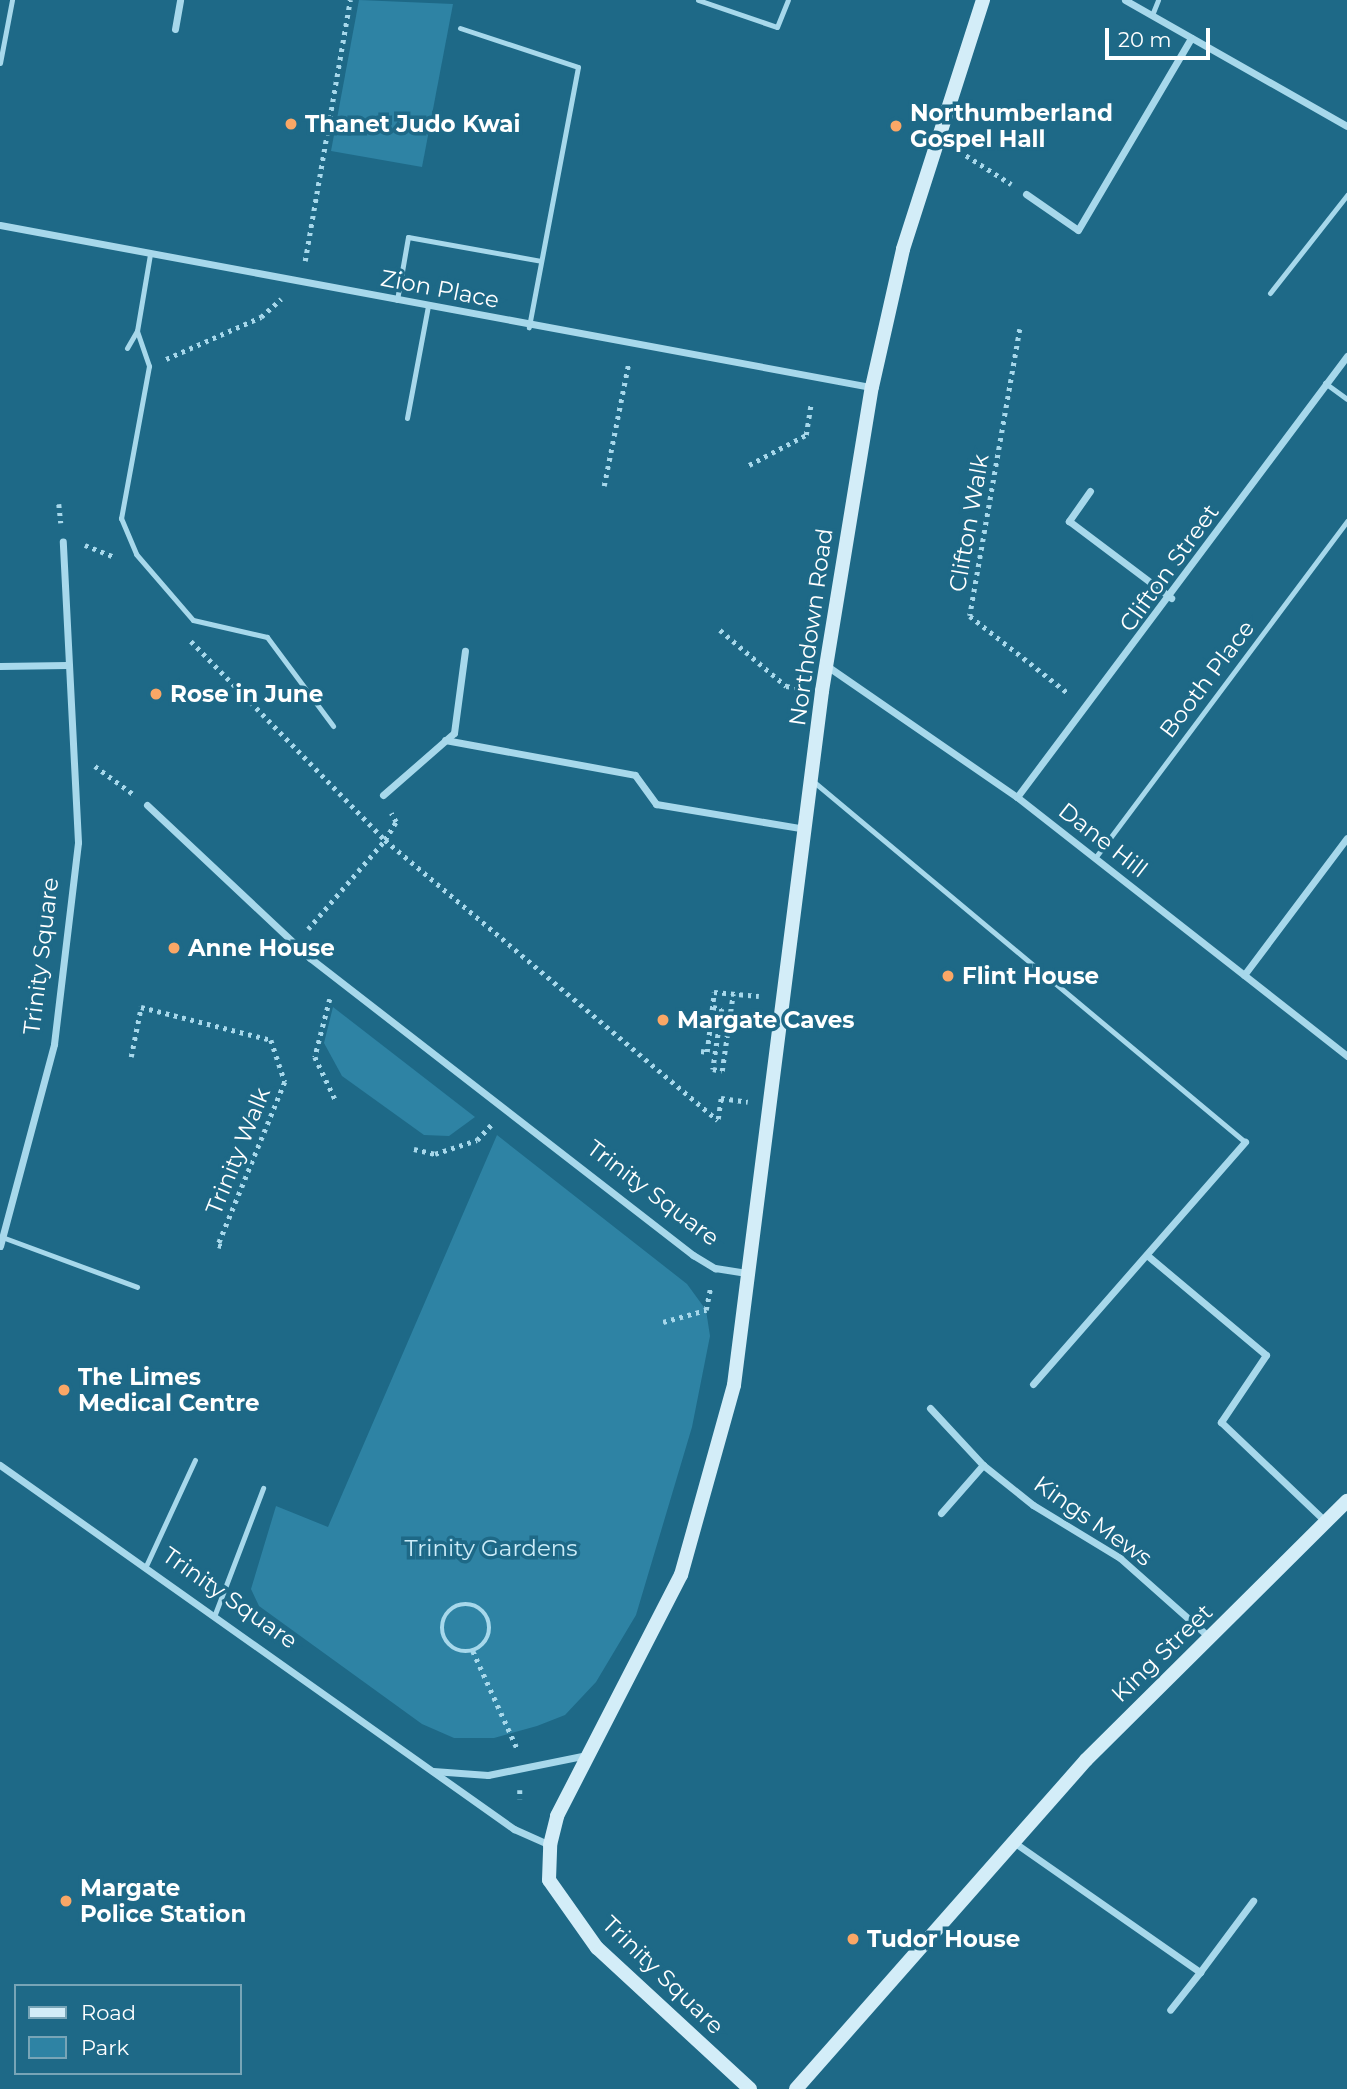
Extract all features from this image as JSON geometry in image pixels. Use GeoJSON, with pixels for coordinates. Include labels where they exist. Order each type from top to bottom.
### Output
{"type":"FeatureCollection","features":[{"type":"Feature","properties":{"kind":"main road","name":"Northdown Road"},"geometry":{"type":"LineString","coordinates":[[747,1273],[814,782],[822,691],[872,387],[937,136],[983,0]]}},
{"type":"Feature","properties":{"kind":"main road","name":"Trinity Square"},"geometry":{"type":"LineString","coordinates":[[747,1273],[734,1385],[681,1575],[589,1754],[550,1845],[549,1880],[597,1948],[750,2089]]}},
{"type":"Feature","properties":{"kind":"main road","name":"King Street"},"geometry":{"type":"LineString","coordinates":[[796,2089],[1086,1760],[1347,1501]]}},
{"type":"Feature","properties":{"kind":"street"},"geometry":{"type":"LineString","coordinates":[[175,29],[180,0]]}},
{"type":"Feature","properties":{"kind":"street"},"geometry":{"type":"LineString","coordinates":[[1125,0],[1347,126]]}},
{"type":"Feature","properties":{"kind":"street"},"geometry":{"type":"LineString","coordinates":[[1026,194],[1078,230],[1191,37]]}},
{"type":"Feature","properties":{"kind":"street","name":"Zion Place"},"geometry":{"type":"LineString","coordinates":[[0,225],[528,327],[872,387]]}},
{"type":"Feature","properties":{"kind":"street","name":"Clifton Street"},"geometry":{"type":"LineString","coordinates":[[1017,797],[1089,709],[1347,356]]}},
{"type":"Feature","properties":{"kind":"street"},"geometry":{"type":"LineString","coordinates":[[1090,491],[1069,521],[1171,598]]}},
{"type":"Feature","properties":{"kind":"street","name":"Trinity Square"},"geometry":{"type":"LineString","coordinates":[[1,1242],[54,1044],[78,842],[78,752],[67,665],[63,541]]}},
{"type":"Feature","properties":{"kind":"street"},"geometry":{"type":"LineString","coordinates":[[383,795],[454,733],[465,651]]}},
{"type":"Feature","properties":{"kind":"street"},"geometry":{"type":"LineString","coordinates":[[0,666],[67,665]]}},
{"type":"Feature","properties":{"kind":"street","name":"Dane Hill"},"geometry":{"type":"LineString","coordinates":[[827,666],[1017,797],[1347,1056]]}},
{"type":"Feature","properties":{"kind":"street"},"geometry":{"type":"LineString","coordinates":[[445,740],[635,775],[656,804],[806,829]]}},
{"type":"Feature","properties":{"kind":"street","name":"Trinity Square"},"geometry":{"type":"LineString","coordinates":[[147,805],[296,943],[342,981],[715,1269],[747,1273]]}},
{"type":"Feature","properties":{"kind":"street"},"geometry":{"type":"LineString","coordinates":[[1244,975],[1347,838]]}},
{"type":"Feature","properties":{"kind":"street"},"geometry":{"type":"LineString","coordinates":[[1033,1384],[1148,1256],[1245,1142]]}},
{"type":"Feature","properties":{"kind":"street"},"geometry":{"type":"LineString","coordinates":[[1148,1256],[1266,1355],[1222,1422],[1327,1523]]}},
{"type":"Feature","properties":{"kind":"street","name":"Kings Mews"},"geometry":{"type":"LineString","coordinates":[[930,1408],[984,1465],[1033,1505],[1120,1558],[1210,1638]]}},
{"type":"Feature","properties":{"kind":"street","name":"Trinity Square"},"geometry":{"type":"LineString","coordinates":[[0,1465],[215,1614],[514,1829],[550,1845]]}},
{"type":"Feature","properties":{"kind":"street"},"geometry":{"type":"LineString","coordinates":[[941,1513],[984,1465]]}},
{"type":"Feature","properties":{"kind":"street"},"geometry":{"type":"LineString","coordinates":[[433,1770],[488,1775],[589,1754]]}},
{"type":"Feature","properties":{"kind":"street"},"geometry":{"type":"LineString","coordinates":[[1015,1843],[1200,1972]]}},
{"type":"Feature","properties":{"kind":"street"},"geometry":{"type":"LineString","coordinates":[[1170,2010],[1253,1900]]}},
{"type":"Feature","properties":{"kind":"lane"},"geometry":{"type":"LineString","coordinates":[[0,63],[12,0]]}},
{"type":"Feature","properties":{"kind":"lane"},"geometry":{"type":"LineString","coordinates":[[698,0],[777,27],[788,0]]}},
{"type":"Feature","properties":{"kind":"lane"},"geometry":{"type":"LineString","coordinates":[[1152,15],[1158,0]]}},
{"type":"Feature","properties":{"kind":"lane"},"geometry":{"type":"LineString","coordinates":[[460,28],[578,67],[528,327]]}},
{"type":"Feature","properties":{"kind":"lane"},"geometry":{"type":"LineString","coordinates":[[1270,293],[1347,195]]}},
{"type":"Feature","properties":{"kind":"lane"},"geometry":{"type":"LineString","coordinates":[[397,300],[408,237],[541,261]]}},
{"type":"Feature","properties":{"kind":"lane"},"geometry":{"type":"LineString","coordinates":[[127,348],[138,331],[150,254]]}},
{"type":"Feature","properties":{"kind":"lane"},"geometry":{"type":"LineString","coordinates":[[407,418],[428,306]]}},
{"type":"Feature","properties":{"kind":"lane"},"geometry":{"type":"LineString","coordinates":[[138,331],[149,366],[121,517],[136,554],[193,620],[267,637],[333,726]]}},
{"type":"Feature","properties":{"kind":"lane"},"geometry":{"type":"LineString","coordinates":[[1325,383],[1347,399]]}},
{"type":"Feature","properties":{"kind":"lane","name":"Booth Place"},"geometry":{"type":"LineString","coordinates":[[1095,858],[1347,521]]}},
{"type":"Feature","properties":{"kind":"lane"},"geometry":{"type":"LineString","coordinates":[[814,782],[1245,1142]]}},
{"type":"Feature","properties":{"kind":"lane"},"geometry":{"type":"LineString","coordinates":[[1,1242],[137,1287]]}},
{"type":"Feature","properties":{"kind":"lane"},"geometry":{"type":"LineString","coordinates":[[145,1567],[195,1460]]}},
{"type":"Feature","properties":{"kind":"lane"},"geometry":{"type":"LineString","coordinates":[[215,1614],[263,1488]]}},
{"type":"Feature","properties":{"kind":"path"},"geometry":{"type":"LineString","coordinates":[[149,366],[261,317],[301,282],[350,0]]}},
{"type":"Feature","properties":{"kind":"path"},"geometry":{"type":"LineString","coordinates":[[937,136],[1026,194]]}},
{"type":"Feature","properties":{"kind":"path","name":"Clifton Walk"},"geometry":{"type":"LineString","coordinates":[[1020,329],[970,616],[1089,709]]}},
{"type":"Feature","properties":{"kind":"path"},"geometry":{"type":"LineString","coordinates":[[604,486],[632,346]]}},
{"type":"Feature","properties":{"kind":"path"},"geometry":{"type":"LineString","coordinates":[[749,466],[806,435],[811,405]]}},
{"type":"Feature","properties":{"kind":"path"},"geometry":{"type":"LineString","coordinates":[[63,541],[106,549],[123,567]]}},
{"type":"Feature","properties":{"kind":"path"},"geometry":{"type":"LineString","coordinates":[[720,630],[786,686],[822,691]]}},
{"type":"Feature","properties":{"kind":"path"},"geometry":{"type":"LineString","coordinates":[[184,633],[385,840],[718,1120],[721,1098]]}},
{"type":"Feature","properties":{"kind":"path"},"geometry":{"type":"LineString","coordinates":[[78,752],[147,805]]}},
{"type":"Feature","properties":{"kind":"path"},"geometry":{"type":"LineString","coordinates":[[296,943],[385,840]]}},
{"type":"Feature","properties":{"kind":"path"},"geometry":{"type":"LineString","coordinates":[[335,1099],[315,1057],[327,1003],[342,981]]}},
{"type":"Feature","properties":{"kind":"path"},"geometry":{"type":"LineString","coordinates":[[701,1051],[707,1052],[714,992],[733,994],[722,1071],[713,1069],[722,1009],[713,1007]]}},
{"type":"Feature","properties":{"kind":"path","name":"Trinity Walk"},"geometry":{"type":"LineString","coordinates":[[131,1057],[141,1007],[271,1040],[285,1082],[219,1245],[225,1247]]}},
{"type":"Feature","properties":{"kind":"path"},"geometry":{"type":"LineString","coordinates":[[414,1149],[435,1154],[477,1140],[505,1108]]}},
{"type":"Feature","properties":{"kind":"path"},"geometry":{"type":"LineString","coordinates":[[663,1322],[706,1310],[715,1269]]}},
{"type":"Feature","properties":{"kind":"path"},"geometry":{"type":"LineString","coordinates":[[471,1605],[488,1619],[489,1635],[473,1651],[457,1651],[442,1633],[444,1618],[456,1606],[471,1605]]}},
{"type":"Feature","properties":{"kind":"path"},"geometry":{"type":"LineString","coordinates":[[473,1651],[515,1732],[519,1754]]}},
{"type":"Feature","properties":{"kind":"green space"},"geometry":{"type":"Polygon","coordinates":[[[359,0],[453,4],[422,167],[331,151],[359,0]]]}},
{"type":"Feature","properties":{"kind":"green space"},"geometry":{"type":"Polygon","coordinates":[[[333,1007],[475,1117],[449,1136],[424,1135],[342,1076],[324,1043],[333,1007]]]}},
{"type":"Feature","properties":{"kind":"green space","name":"Trinity Gardens"},"geometry":{"type":"Polygon","coordinates":[[[497,1135],[687,1284],[706,1310],[710,1336],[692,1427],[636,1615],[596,1682],[565,1715],[494,1738],[454,1738],[422,1724],[259,1606],[251,1589],[276,1506],[328,1527],[497,1135]]]}},
{"type":"Feature","properties":{"kind":"place","name":"Thanet Judo Kwai"},"geometry":{"type":"Point","coordinates":[291,124]}},
{"type":"Feature","properties":{"kind":"place","name":"Northumberland Gospel Hall"},"geometry":{"type":"Point","coordinates":[896,126]}},
{"type":"Feature","properties":{"kind":"place","name":"Rose in June"},"geometry":{"type":"Point","coordinates":[156,694]}},
{"type":"Feature","properties":{"kind":"place","name":"Anne House"},"geometry":{"type":"Point","coordinates":[174,948]}},
{"type":"Feature","properties":{"kind":"place","name":"Flint House"},"geometry":{"type":"Point","coordinates":[948,976]}},
{"type":"Feature","properties":{"kind":"place","name":"Margate Caves"},"geometry":{"type":"Point","coordinates":[663,1020]}},
{"type":"Feature","properties":{"kind":"place","name":"The Limes Medical Centre"},"geometry":{"type":"Point","coordinates":[64,1390]}},
{"type":"Feature","properties":{"kind":"place","name":"Margate Police Station"},"geometry":{"type":"Point","coordinates":[66,1901]}},
{"type":"Feature","properties":{"kind":"place","name":"Tudor House"},"geometry":{"type":"Point","coordinates":[853,1939]}}]}
